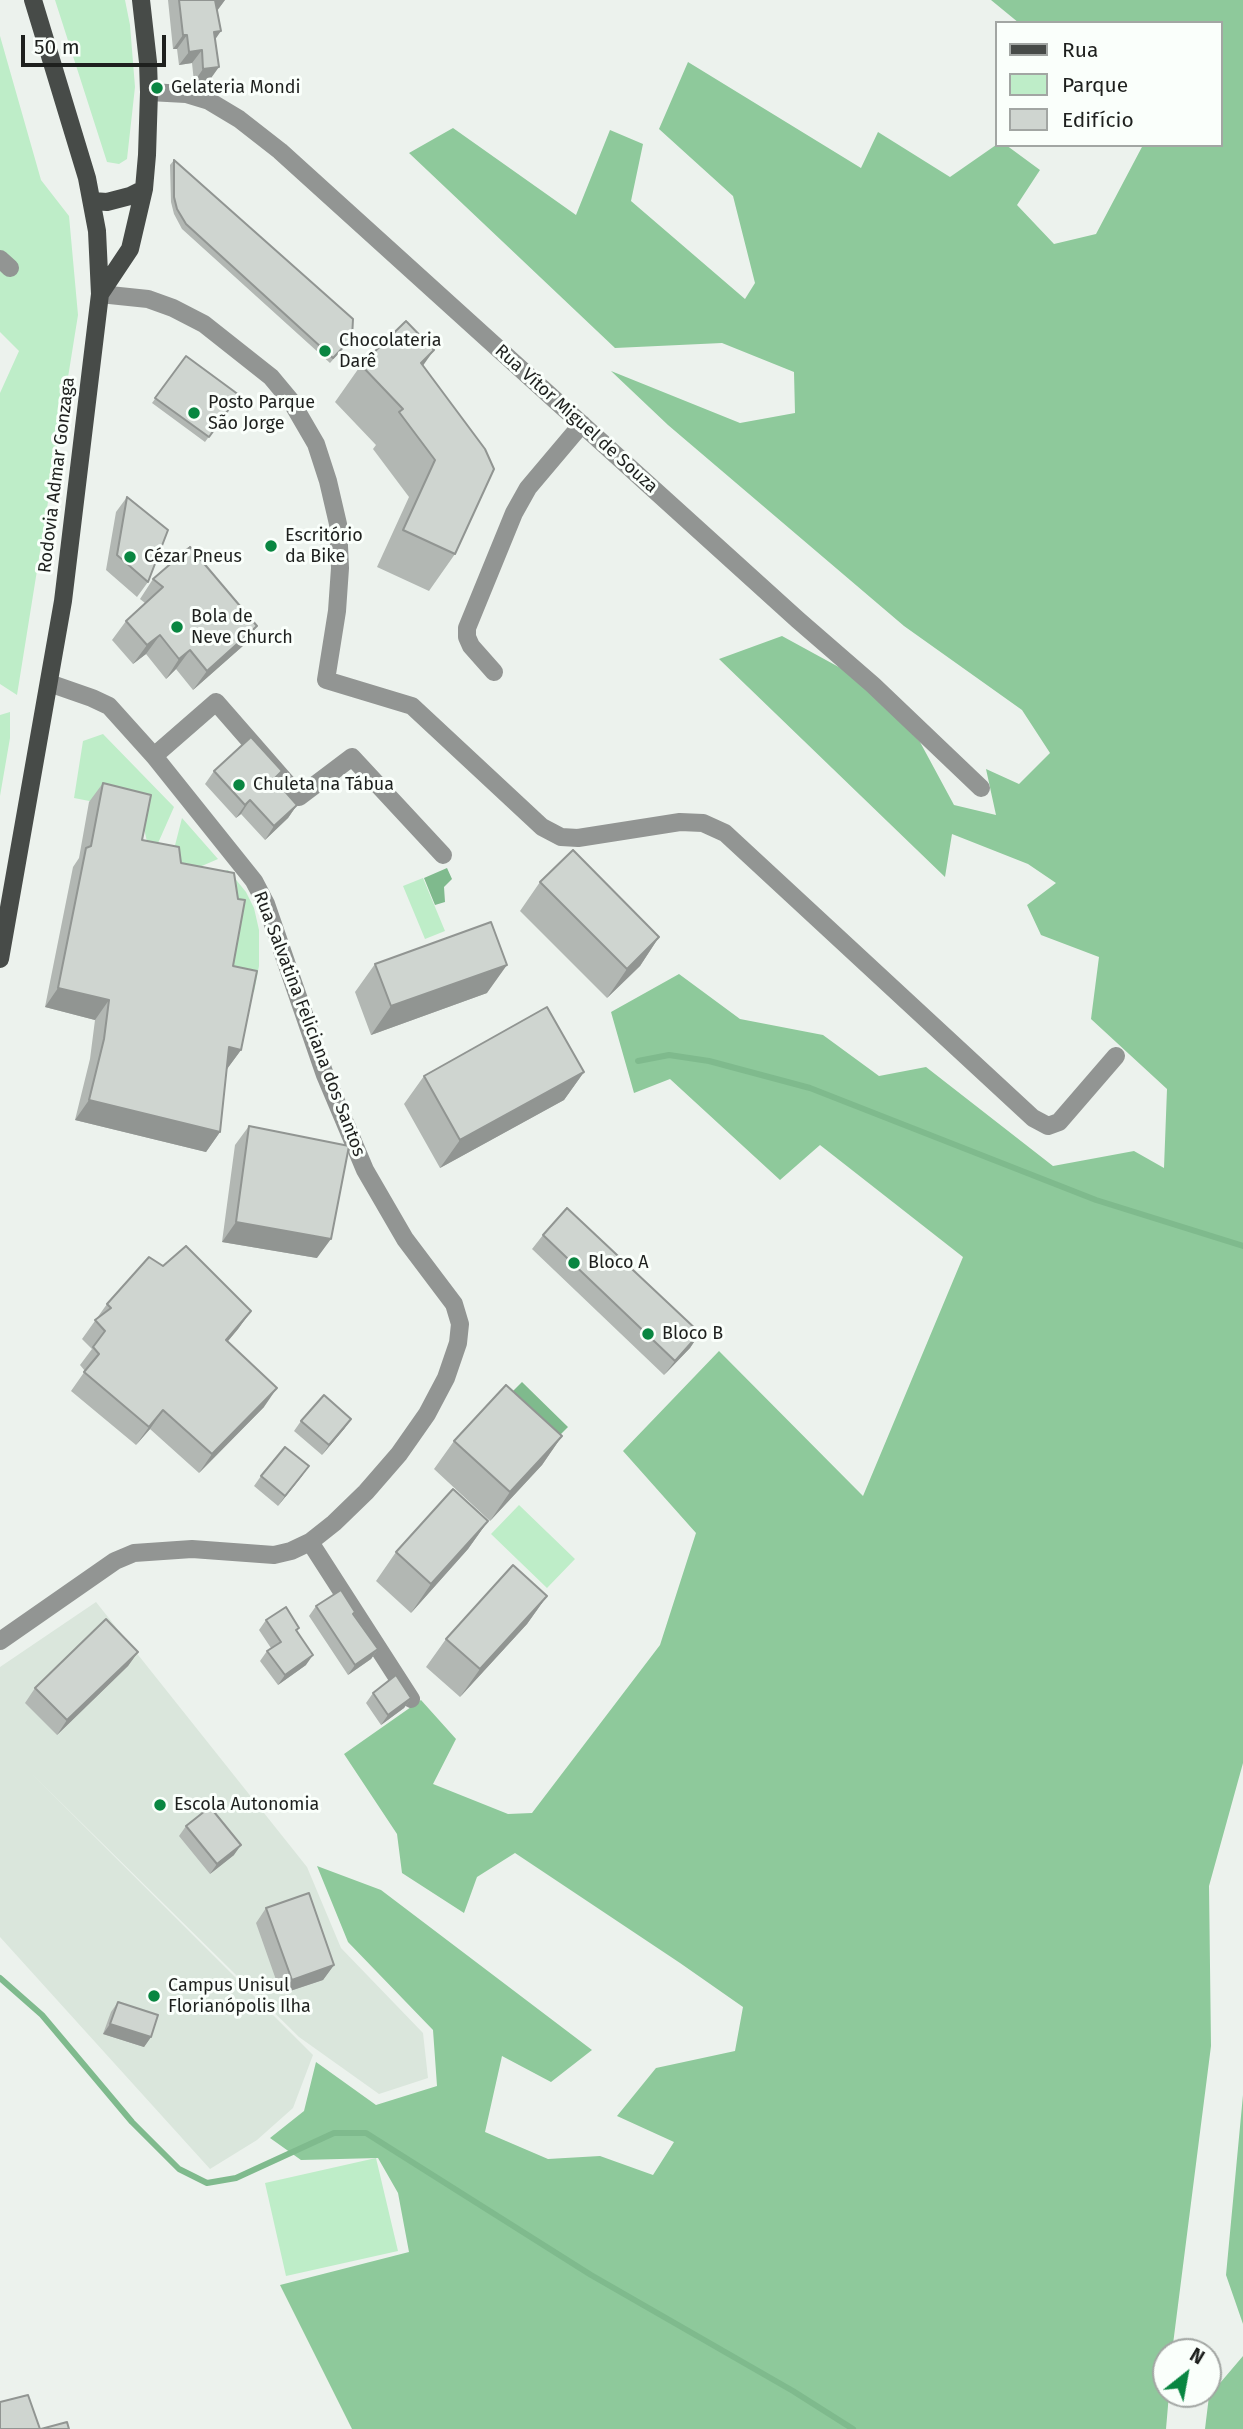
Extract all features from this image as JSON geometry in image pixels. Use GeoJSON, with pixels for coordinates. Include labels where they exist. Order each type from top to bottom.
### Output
{"type":"FeatureCollection","features":[{"type":"Feature","properties":{"kind":"main road","name":"Rodovia Admar Gonzaga"},"geometry":{"type":"LineString","coordinates":[[0,959],[63,601],[100,294],[98,241],[87,178],[33,0]]}},
{"type":"Feature","properties":{"kind":"main road"},"geometry":{"type":"LineString","coordinates":[[100,294],[130,249],[137,192],[147,155],[148,62],[141,0]]}},
{"type":"Feature","properties":{"kind":"main road"},"geometry":{"type":"LineString","coordinates":[[87,178],[105,188],[137,192]]}},
{"type":"Feature","properties":{"kind":"main road"},"geometry":{"type":"LineString","coordinates":[[92,201],[107,202],[137,192]]}},
{"type":"Feature","properties":{"kind":"street","name":"Rua Vítor Miguel de Souza"},"geometry":{"type":"LineString","coordinates":[[149,92],[186,94],[209,102],[239,119],[280,151],[873,685],[981,788]]}},
{"type":"Feature","properties":{"kind":"street"},"geometry":{"type":"LineString","coordinates":[[100,294],[148,299],[204,324],[271,377],[297,411],[316,444],[338,524],[340,568],[337,611],[326,680],[412,706],[542,827],[561,837],[578,838],[680,822],[703,823],[725,833],[1032,1118],[1048,1126],[1059,1122],[1116,1055]]}},
{"type":"Feature","properties":{"kind":"street"},"geometry":{"type":"LineString","coordinates":[[494,672],[471,646],[467,628],[514,513],[528,488],[582,424]]}},
{"type":"Feature","properties":{"kind":"street","name":"Rua Salvatina Feliciana dos Santos"},"geometry":{"type":"LineString","coordinates":[[0,1641],[115,1561],[134,1553],[192,1549],[274,1555],[310,1542],[366,1492],[399,1454],[446,1378],[458,1343],[460,1324],[454,1304],[405,1239],[365,1170],[324,1075],[266,904],[254,881],[154,756],[108,706],[49,683]]}},
{"type":"Feature","properties":{"kind":"street"},"geometry":{"type":"LineString","coordinates":[[154,756],[216,702],[299,797],[352,757],[443,855]]}},
{"type":"Feature","properties":{"kind":"street"},"geometry":{"type":"LineString","coordinates":[[310,1542],[411,1699]]}},
{"type":"Feature","properties":{"kind":"shaded area"},"geometry":{"type":"Polygon","coordinates":[[[991,0],[1243,0],[1243,1763],[1209,1886],[1211,2046],[1174,2338],[1152,2338],[1152,2408],[1168,2408],[1166,2429],[352,2429],[280,2285],[409,2252],[398,2193],[378,2158],[301,2160],[270,2138],[304,2111],[316,2062],[376,2105],[437,2086],[433,2030],[348,1942],[317,1866],[381,1890],[592,2050],[551,2082],[502,2056],[485,2132],[548,2159],[600,2156],[653,2175],[674,2142],[617,2116],[656,2068],[735,2051],[743,2007],[515,1853],[477,1877],[464,1913],[402,1873],[397,1834],[344,1754],[421,1700],[456,1739],[433,1784],[508,1814],[532,1813],[660,1645],[696,1533],[623,1451],[719,1351],[863,1496],[963,1257],[820,1145],[780,1180],[670,1079],[634,1093],[611,1012],[679,974],[740,1019],[823,1035],[879,1076],[926,1067],[1053,1166],[1134,1151],[1164,1168],[1167,1089],[1091,1019],[1099,957],[1041,935],[1027,905],[1056,883],[1028,864],[952,834],[945,877],[719,659],[782,636],[857,677],[920,742],[954,805],[996,815],[986,769],[1019,784],[1050,753],[1022,710],[904,626],[668,425],[611,371],[740,423],[795,413],[794,372],[722,343],[615,348],[409,153],[453,128],[576,215],[610,130],[643,144],[631,201],[745,299],[755,283],[733,196],[659,129],[688,62],[861,168],[878,132],[950,177],[995,146],[1009,147],[1040,170],[1017,205],[1054,244],[1096,234],[1142,147],[1222,147],[1222,21],[1017,21],[991,0]]]}},
{"type":"Feature","properties":{"kind":"shaded area"},"geometry":{"type":"Polygon","coordinates":[[[447,868],[452,879],[444,887],[445,902],[435,905],[424,878],[447,868]]]}},
{"type":"Feature","properties":{"kind":"shaded area"},"geometry":{"type":"Polygon","coordinates":[[[522,1382],[568,1427],[548,1447],[502,1402],[522,1382]]]}},
{"type":"Feature","properties":{"kind":"shaded area"},"geometry":{"type":"Polygon","coordinates":[[[96,1602],[307,1867],[341,1948],[423,2033],[428,2078],[379,2094],[299,2037],[32,1774],[313,2055],[293,2108],[257,2140],[210,2169],[0,1937],[0,1667],[96,1602]]]}},
{"type":"Feature","properties":{"kind":"shaded area"},"geometry":{"type":"Polygon","coordinates":[[[1243,2095],[1243,2324],[1226,2275],[1243,2095]]]}},
{"type":"Feature","properties":{"kind":"shaded area"},"geometry":{"type":"Polygon","coordinates":[[[1243,2356],[1243,2429],[1205,2429],[1208,2408],[1222,2408],[1222,2381],[1243,2356]]]}},
{"type":"Feature","properties":{"kind":"green space"},"geometry":{"type":"Polygon","coordinates":[[[55,0],[125,0],[130,25],[135,87],[127,159],[119,164],[107,162],[55,0]]]}},
{"type":"Feature","properties":{"kind":"green space"},"geometry":{"type":"Polygon","coordinates":[[[0,36],[41,180],[69,216],[78,315],[17,695],[0,684],[0,393],[19,351],[0,332],[0,36]]]}},
{"type":"Feature","properties":{"kind":"green space"},"geometry":{"type":"Polygon","coordinates":[[[10,712],[10,738],[0,796],[0,715],[10,712]]]}},
{"type":"Feature","properties":{"kind":"green space"},"geometry":{"type":"Polygon","coordinates":[[[103,734],[174,807],[151,859],[140,811],[74,798],[83,741],[103,734]]]}},
{"type":"Feature","properties":{"kind":"green space"},"geometry":{"type":"Polygon","coordinates":[[[182,818],[218,859],[188,872],[171,861],[182,818]]]}},
{"type":"Feature","properties":{"kind":"green space"},"geometry":{"type":"Polygon","coordinates":[[[228,870],[246,892],[254,908],[259,930],[259,966],[254,992],[219,985],[183,886],[228,870]]]}},
{"type":"Feature","properties":{"kind":"green space"},"geometry":{"type":"Polygon","coordinates":[[[423,878],[445,931],[425,939],[403,886],[423,878]]]}},
{"type":"Feature","properties":{"kind":"green space"},"geometry":{"type":"Polygon","coordinates":[[[519,1505],[575,1559],[547,1588],[491,1534],[519,1505]]]}},
{"type":"Feature","properties":{"kind":"green space"},"geometry":{"type":"Polygon","coordinates":[[[376,2158],[398,2251],[286,2276],[265,2183],[376,2158]]]}},
{"type":"Feature","properties":{"kind":"building"},"geometry":{"type":"Polygon","coordinates":[[[179,0],[215,0],[221,31],[214,32],[219,67],[203,69],[202,50],[189,52],[187,35],[183,35],[179,0]]]}},
{"type":"Feature","properties":{"kind":"building"},"geometry":{"type":"Polygon","coordinates":[[[174,160],[353,319],[352,338],[333,358],[186,224],[177,209],[174,197],[174,160]]]}},
{"type":"Feature","properties":{"kind":"building"},"geometry":{"type":"Polygon","coordinates":[[[406,321],[434,350],[421,363],[485,449],[494,469],[455,554],[403,530],[435,460],[399,412],[403,409],[361,365],[406,321]]]}},
{"type":"Feature","properties":{"kind":"building"},"geometry":{"type":"Polygon","coordinates":[[[186,356],[239,395],[209,437],[155,398],[186,356]]]}},
{"type":"Feature","properties":{"kind":"building"},"geometry":{"type":"Polygon","coordinates":[[[127,497],[168,530],[148,582],[117,555],[127,497]]]}},
{"type":"Feature","properties":{"kind":"building","name":"Bola de Neve Church"},"geometry":{"type":"Polygon","coordinates":[[[190,547],[257,626],[207,671],[190,650],[179,659],[160,635],[147,645],[126,621],[163,587],[153,579],[190,547]]]}},
{"type":"Feature","properties":{"kind":"building"},"geometry":{"type":"Polygon","coordinates":[[[251,737],[282,771],[274,779],[297,805],[274,826],[250,800],[245,805],[214,771],[251,737]]]}},
{"type":"Feature","properties":{"kind":"building"},"geometry":{"type":"Polygon","coordinates":[[[103,783],[151,795],[142,840],[179,847],[181,863],[234,873],[238,899],[245,900],[233,966],[257,971],[241,1050],[229,1047],[220,1132],[89,1100],[104,1039],[109,1000],[58,988],[86,848],[91,846],[103,783]]]}},
{"type":"Feature","properties":{"kind":"building"},"geometry":{"type":"Polygon","coordinates":[[[573,850],[659,937],[627,969],[540,882],[573,850]]]}},
{"type":"Feature","properties":{"kind":"building"},"geometry":{"type":"Polygon","coordinates":[[[491,922],[507,965],[391,1006],[375,964],[491,922]]]}},
{"type":"Feature","properties":{"kind":"building"},"geometry":{"type":"Polygon","coordinates":[[[547,1007],[584,1072],[460,1140],[424,1076],[547,1007]]]}},
{"type":"Feature","properties":{"kind":"building"},"geometry":{"type":"Polygon","coordinates":[[[249,1126],[349,1146],[331,1239],[236,1222],[249,1126]]]}},
{"type":"Feature","properties":{"kind":"building"},"geometry":{"type":"Polygon","coordinates":[[[567,1208],[700,1333],[675,1361],[543,1235],[567,1208]]]}},
{"type":"Feature","properties":{"kind":"building"},"geometry":{"type":"Polygon","coordinates":[[[186,1246],[251,1311],[226,1340],[277,1388],[212,1454],[163,1410],[149,1427],[84,1372],[99,1354],[93,1347],[105,1331],[95,1320],[111,1308],[107,1304],[149,1257],[163,1266],[186,1246]]]}},
{"type":"Feature","properties":{"kind":"building"},"geometry":{"type":"Polygon","coordinates":[[[506,1385],[562,1436],[510,1492],[454,1441],[506,1385]]]}},
{"type":"Feature","properties":{"kind":"building"},"geometry":{"type":"Polygon","coordinates":[[[324,1395],[351,1419],[329,1445],[301,1421],[324,1395]]]}},
{"type":"Feature","properties":{"kind":"building"},"geometry":{"type":"Polygon","coordinates":[[[285,1447],[309,1466],[285,1496],[261,1476],[285,1447]]]}},
{"type":"Feature","properties":{"kind":"building"},"geometry":{"type":"Polygon","coordinates":[[[453,1489],[488,1521],[431,1584],[396,1552],[453,1489]]]}},
{"type":"Feature","properties":{"kind":"building"},"geometry":{"type":"Polygon","coordinates":[[[513,1565],[547,1596],[480,1669],[446,1639],[513,1565]]]}},
{"type":"Feature","properties":{"kind":"building"},"geometry":{"type":"Polygon","coordinates":[[[341,1590],[355,1612],[353,1614],[378,1649],[355,1665],[316,1606],[341,1590]]]}},
{"type":"Feature","properties":{"kind":"building"},"geometry":{"type":"Polygon","coordinates":[[[286,1607],[299,1628],[296,1630],[313,1655],[285,1675],[267,1651],[281,1642],[266,1620],[286,1607]]]}},
{"type":"Feature","properties":{"kind":"building"},"geometry":{"type":"Polygon","coordinates":[[[106,1619],[138,1652],[67,1720],[35,1688],[106,1619]]]}},
{"type":"Feature","properties":{"kind":"building"},"geometry":{"type":"Polygon","coordinates":[[[396,1675],[411,1698],[388,1715],[373,1693],[396,1675]]]}},
{"type":"Feature","properties":{"kind":"building"},"geometry":{"type":"Polygon","coordinates":[[[210,1807],[241,1845],[217,1864],[186,1826],[210,1807]]]}},
{"type":"Feature","properties":{"kind":"building"},"geometry":{"type":"Polygon","coordinates":[[[309,1893],[334,1965],[292,1980],[266,1908],[309,1893]]]}},
{"type":"Feature","properties":{"kind":"building"},"geometry":{"type":"Polygon","coordinates":[[[118,2002],[158,2015],[151,2037],[110,2024],[118,2002]]]}},
{"type":"Feature","properties":{"kind":"building"},"geometry":{"type":"Polygon","coordinates":[[[28,2395],[40,2429],[0,2429],[0,2402],[28,2395]]]}},
{"type":"Feature","properties":{"kind":"building"},"geometry":{"type":"Polygon","coordinates":[[[67,2422],[69,2429],[41,2429],[67,2422]]]}},
{"type":"Feature","properties":{"kind":"waterway"},"geometry":{"type":"LineString","coordinates":[[638,1061],[669,1055],[709,1061],[810,1088],[1096,1200],[1243,1246]]}},
{"type":"Feature","properties":{"kind":"waterway"},"geometry":{"type":"LineString","coordinates":[[0,1978],[42,2015],[132,2122],[179,2169],[207,2183],[236,2178],[334,2133],[366,2133],[591,2275],[793,2391],[853,2429]]}},
{"type":"Feature","properties":{"kind":"place","name":"Gelateria Mondi"},"geometry":{"type":"Point","coordinates":[157,88]}},
{"type":"Feature","properties":{"kind":"place","name":"Chocolateria Darê"},"geometry":{"type":"Point","coordinates":[325,351]}},
{"type":"Feature","properties":{"kind":"place","name":"Posto Parque São Jorge"},"geometry":{"type":"Point","coordinates":[194,413]}},
{"type":"Feature","properties":{"kind":"place","name":"Escritório da Bike"},"geometry":{"type":"Point","coordinates":[271,546]}},
{"type":"Feature","properties":{"kind":"place","name":"Cézar Pneus"},"geometry":{"type":"Point","coordinates":[130,557]}},
{"type":"Feature","properties":{"kind":"place","name":"Bola de Neve Church"},"geometry":{"type":"Point","coordinates":[177,627]}},
{"type":"Feature","properties":{"kind":"place","name":"Chuleta na Tábua"},"geometry":{"type":"Point","coordinates":[239,785]}},
{"type":"Feature","properties":{"kind":"place","name":"Bloco A"},"geometry":{"type":"Point","coordinates":[574,1263]}},
{"type":"Feature","properties":{"kind":"place","name":"Bloco B"},"geometry":{"type":"Point","coordinates":[648,1334]}},
{"type":"Feature","properties":{"kind":"place","name":"Escola Autonomia"},"geometry":{"type":"Point","coordinates":[160,1805]}},
{"type":"Feature","properties":{"kind":"place","name":"Campus Unisul Florianópolis Ilha"},"geometry":{"type":"Point","coordinates":[154,1996]}}]}
